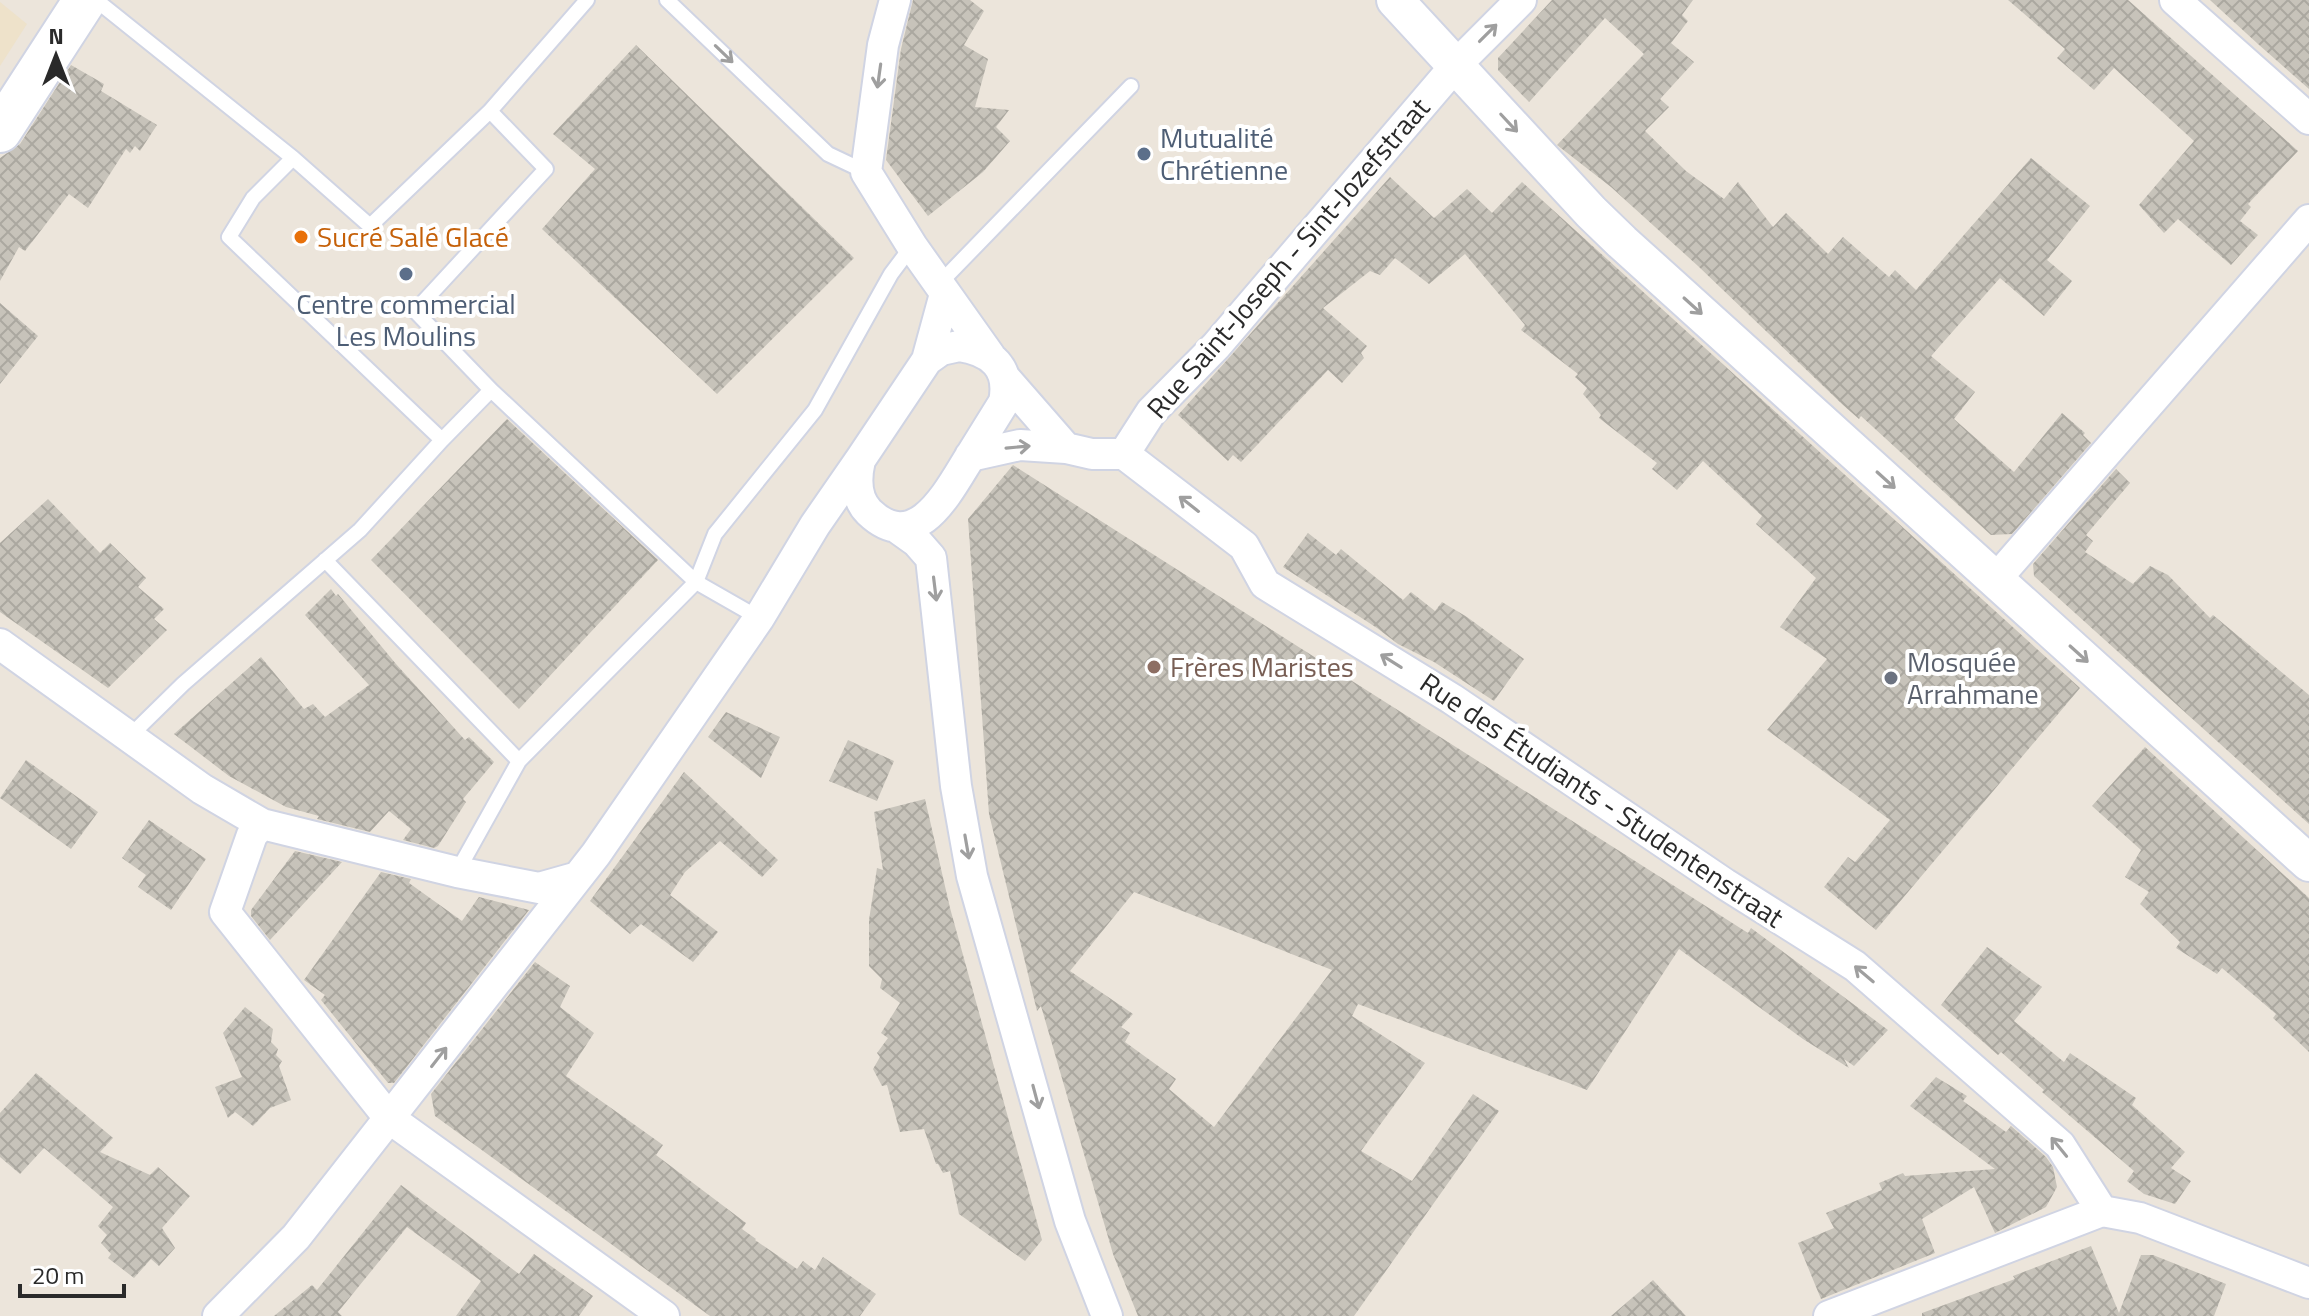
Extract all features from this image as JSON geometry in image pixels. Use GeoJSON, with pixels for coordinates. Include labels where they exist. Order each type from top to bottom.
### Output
{"type":"FeatureCollection","features":[{"type":"Feature","properties":{"kind":"main road"},"geometry":{"type":"LineString","coordinates":[[0,131],[85,0]]}},
{"type":"Feature","properties":{"kind":"street"},"geometry":{"type":"LineString","coordinates":[[895,0],[883,45],[866,172],[931,273],[997,366],[1066,448]]}},
{"type":"Feature","properties":{"kind":"street"},"geometry":{"type":"LineString","coordinates":[[1395,0],[1622,242],[2309,863]]}},
{"type":"Feature","properties":{"kind":"street","name":"Rue Saint-Joseph - Sint-Jozefstraat"},"geometry":{"type":"LineString","coordinates":[[1124,454],[1151,412],[1216,346],[1456,65],[1521,0]]}},
{"type":"Feature","properties":{"kind":"street"},"geometry":{"type":"LineString","coordinates":[[2175,0],[2309,119]]}},
{"type":"Feature","properties":{"kind":"street"},"geometry":{"type":"LineString","coordinates":[[1996,579],[2309,220]]}},
{"type":"Feature","properties":{"kind":"street"},"geometry":{"type":"LineString","coordinates":[[927,360],[931,273]]}},
{"type":"Feature","properties":{"kind":"street"},"geometry":{"type":"LineString","coordinates":[[218,1316],[296,1237],[578,877],[759,618],[815,525],[927,360],[941,350],[959,346],[976,349],[997,366],[1006,390],[1004,402],[944,499],[930,515],[916,524],[896,527]]}},
{"type":"Feature","properties":{"kind":"street"},"geometry":{"type":"LineString","coordinates":[[970,456],[1020,445],[1066,448],[1092,454],[1124,454]]}},
{"type":"Feature","properties":{"kind":"street","name":"Rue des Étudiants - Studentenstraat"},"geometry":{"type":"LineString","coordinates":[[1124,454],[1244,546],[1265,584],[1452,699],[1725,884],[1855,966],[2060,1145],[2102,1211]]}},
{"type":"Feature","properties":{"kind":"street"},"geometry":{"type":"LineString","coordinates":[[860,460],[856,474],[866,509],[917,542],[931,558],[956,786],[972,876],[1070,1221],[1107,1316]]}},
{"type":"Feature","properties":{"kind":"street"},"geometry":{"type":"LineString","coordinates":[[815,525],[866,509]]}},
{"type":"Feature","properties":{"kind":"street"},"geometry":{"type":"LineString","coordinates":[[0,644],[202,789],[262,824],[457,872],[539,888],[578,877]]}},
{"type":"Feature","properties":{"kind":"street"},"geometry":{"type":"LineString","coordinates":[[262,824],[252,835],[225,912],[389,1118],[664,1316]]}},
{"type":"Feature","properties":{"kind":"street"},"geometry":{"type":"LineString","coordinates":[[1829,1316],[2102,1211],[2140,1218],[2309,1283]]}},
{"type":"Feature","properties":{"kind":"lane"},"geometry":{"type":"LineString","coordinates":[[96,0],[293,158],[370,226],[490,111],[587,0]]}},
{"type":"Feature","properties":{"kind":"lane"},"geometry":{"type":"LineString","coordinates":[[667,0],[828,154],[866,172]]}},
{"type":"Feature","properties":{"kind":"lane"},"geometry":{"type":"LineString","coordinates":[[457,872],[519,761],[696,582],[715,534],[815,410],[891,274],[931,273],[1131,86]]}},
{"type":"Feature","properties":{"kind":"lane"},"geometry":{"type":"LineString","coordinates":[[490,111],[546,169],[415,311],[491,390],[696,582],[759,618]]}},
{"type":"Feature","properties":{"kind":"lane"},"geometry":{"type":"LineString","coordinates":[[293,158],[253,198],[229,237],[442,440]]}},
{"type":"Feature","properties":{"kind":"lane"},"geometry":{"type":"LineString","coordinates":[[130,736],[183,684],[360,530],[491,390]]}},
{"type":"Feature","properties":{"kind":"lane"},"geometry":{"type":"LineString","coordinates":[[325,560],[519,761]]}},
{"type":"Feature","properties":{"kind":"shaded area"},"geometry":{"type":"Polygon","coordinates":[[[0,2],[27,24],[0,66],[0,2]]]}},
{"type":"Feature","properties":{"kind":"building"},"geometry":{"type":"Polygon","coordinates":[[[913,0],[970,0],[984,11],[964,45],[988,59],[975,107],[1009,110],[996,127],[1010,141],[983,172],[928,216],[886,160],[901,49],[913,0]]]}},
{"type":"Feature","properties":{"kind":"building"},"geometry":{"type":"Polygon","coordinates":[[[1552,0],[1693,0],[1682,15],[1688,21],[1671,43],[1694,62],[1660,99],[1669,107],[1645,131],[1686,171],[1724,199],[1738,182],[1773,227],[1786,213],[1828,254],[1843,237],[1889,277],[1895,270],[1916,290],[2031,158],[2090,206],[2047,260],[2072,281],[2044,316],[2000,278],[1931,356],[1975,392],[1954,419],[2014,472],[2062,413],[2085,433],[2083,435],[2091,443],[2012,534],[1991,535],[1861,416],[1859,419],[1843,405],[1611,187],[1557,145],[1644,54],[1605,18],[1529,102],[1498,70],[1498,58],[1552,0]]]}},
{"type":"Feature","properties":{"kind":"building"},"geometry":{"type":"Polygon","coordinates":[[[2008,0],[2128,0],[2298,151],[2248,204],[2251,207],[2240,221],[2258,235],[2231,265],[2178,219],[2164,233],[2139,205],[2194,141],[2114,68],[2094,90],[2057,58],[2065,49],[2008,0]]]}},
{"type":"Feature","properties":{"kind":"building"},"geometry":{"type":"Polygon","coordinates":[[[2210,0],[2309,0],[2309,89],[2258,44],[2210,0]]]}},
{"type":"Feature","properties":{"kind":"building"},"geometry":{"type":"Polygon","coordinates":[[[636,45],[854,258],[717,394],[542,229],[595,169],[553,134],[636,45]]]}},
{"type":"Feature","properties":{"kind":"building"},"geometry":{"type":"Polygon","coordinates":[[[71,65],[104,84],[101,91],[157,125],[140,151],[135,146],[130,153],[126,149],[88,208],[69,194],[25,251],[19,247],[0,281],[0,158],[20,144],[71,65]]]}},
{"type":"Feature","properties":{"kind":"building"},"geometry":{"type":"Polygon","coordinates":[[[1390,177],[1434,218],[1467,189],[1492,213],[1522,182],[2080,688],[1876,930],[1824,887],[1848,857],[1855,862],[1890,820],[1767,730],[1827,659],[1780,627],[1816,578],[1756,524],[1762,516],[1703,461],[1677,490],[1652,469],[1657,463],[1599,418],[1601,415],[1583,394],[1587,388],[1575,377],[1578,374],[1521,330],[1525,325],[1465,254],[1429,284],[1395,258],[1380,275],[1370,271],[1323,308],[1367,346],[1361,353],[1364,358],[1342,383],[1328,370],[1241,462],[1233,455],[1228,461],[1178,415],[1390,177]]]}},
{"type":"Feature","properties":{"kind":"building"},"geometry":{"type":"Polygon","coordinates":[[[0,303],[38,336],[0,384],[0,303]]]}},
{"type":"Feature","properties":{"kind":"building"},"geometry":{"type":"Polygon","coordinates":[[[507,419],[658,560],[519,709],[371,560],[507,419]]]}},
{"type":"Feature","properties":{"kind":"building","name":"Frères Maristes"},"geometry":{"type":"Polygon","coordinates":[[[1013,465],[1748,933],[1751,928],[1888,1030],[1854,1066],[1844,1059],[1849,1068],[1803,1039],[1679,949],[1587,1090],[1358,1004],[1352,1016],[1425,1063],[1361,1151],[1412,1181],[1473,1094],[1499,1111],[1354,1316],[1138,1316],[1113,1254],[1041,1006],[1037,1011],[989,814],[968,519],[1013,465]],[[1134,892],[1070,971],[1133,1014],[1121,1027],[1130,1033],[1125,1042],[1176,1079],[1169,1089],[1214,1127],[1332,970],[1134,892]]]}},
{"type":"Feature","properties":{"kind":"building"},"geometry":{"type":"Polygon","coordinates":[[[2116,469],[2130,483],[2086,535],[2093,541],[2085,552],[2133,584],[2150,566],[2168,575],[2210,618],[2213,615],[2309,695],[2309,824],[2034,576],[2033,564],[2116,469]]]}},
{"type":"Feature","properties":{"kind":"building"},"geometry":{"type":"Polygon","coordinates":[[[48,499],[100,553],[110,543],[146,578],[138,587],[164,609],[154,619],[167,630],[108,688],[0,612],[0,543],[48,499]]]}},
{"type":"Feature","properties":{"kind":"building"},"geometry":{"type":"Polygon","coordinates":[[[1308,533],[1336,555],[1341,549],[1403,600],[1411,592],[1435,611],[1442,602],[1524,659],[1494,701],[1434,662],[1398,644],[1283,567],[1308,533]]]}},
{"type":"Feature","properties":{"kind":"building"},"geometry":{"type":"Polygon","coordinates":[[[331,589],[465,740],[469,737],[494,762],[463,799],[466,802],[434,848],[403,840],[411,829],[389,811],[370,832],[317,819],[319,816],[286,807],[229,776],[174,734],[261,657],[304,709],[313,704],[325,717],[369,685],[305,615],[331,589]]]}},
{"type":"Feature","properties":{"kind":"building"},"geometry":{"type":"Polygon","coordinates":[[[726,712],[780,737],[761,778],[708,737],[726,712]]]}},
{"type":"Feature","properties":{"kind":"building"},"geometry":{"type":"Polygon","coordinates":[[[848,740],[894,761],[877,801],[829,781],[848,740]]]}},
{"type":"Feature","properties":{"kind":"building"},"geometry":{"type":"Polygon","coordinates":[[[2145,747],[2309,898],[2309,1052],[2273,1018],[2276,1014],[2222,968],[2217,974],[2176,948],[2180,942],[2140,904],[2149,892],[2125,877],[2141,850],[2092,806],[2145,747]]]}},
{"type":"Feature","properties":{"kind":"building"},"geometry":{"type":"Polygon","coordinates":[[[26,760],[98,812],[71,849],[0,798],[26,760]]]}},
{"type":"Feature","properties":{"kind":"building"},"geometry":{"type":"Polygon","coordinates":[[[684,772],[778,860],[762,877],[720,841],[685,872],[670,895],[718,932],[693,962],[641,924],[630,934],[590,901],[684,772]]]}},
{"type":"Feature","properties":{"kind":"building"},"geometry":{"type":"Polygon","coordinates":[[[925,799],[950,908],[1042,1240],[1025,1261],[959,1214],[950,1171],[943,1173],[936,1164],[924,1129],[900,1132],[887,1085],[882,1086],[873,1069],[880,1057],[877,1053],[888,1038],[881,1033],[900,1003],[880,988],[882,979],[869,966],[869,920],[877,868],[883,870],[874,812],[925,799]]]}},
{"type":"Feature","properties":{"kind":"building"},"geometry":{"type":"Polygon","coordinates":[[[149,820],[206,859],[171,910],[138,887],[146,875],[122,858],[149,820]]]}},
{"type":"Feature","properties":{"kind":"building"},"geometry":{"type":"Polygon","coordinates":[[[295,851],[342,862],[270,940],[251,916],[251,910],[295,851]]]}},
{"type":"Feature","properties":{"kind":"building"},"geometry":{"type":"Polygon","coordinates":[[[381,872],[411,879],[409,883],[462,921],[479,897],[529,910],[394,1083],[388,1083],[321,1000],[325,995],[304,980],[381,872]]]}},
{"type":"Feature","properties":{"kind":"building"},"geometry":{"type":"Polygon","coordinates":[[[1987,947],[2042,987],[2014,1021],[2064,1062],[2070,1053],[2136,1098],[2132,1105],[2185,1152],[2171,1168],[2191,1181],[2175,1204],[2144,1194],[2127,1181],[2134,1171],[2042,1092],[2044,1090],[2001,1052],[1998,1055],[1941,1005],[1987,947]]]}},
{"type":"Feature","properties":{"kind":"building"},"geometry":{"type":"Polygon","coordinates":[[[535,962],[570,986],[560,1007],[594,1033],[566,1076],[663,1145],[656,1155],[746,1223],[742,1229],[755,1240],[797,1269],[803,1261],[815,1270],[823,1257],[876,1294],[860,1316],[710,1316],[435,1116],[431,1094],[535,962]]]}},
{"type":"Feature","properties":{"kind":"building"},"geometry":{"type":"Polygon","coordinates":[[[245,1007],[273,1029],[271,1042],[278,1049],[276,1055],[282,1061],[279,1066],[291,1100],[270,1108],[253,1126],[235,1112],[228,1118],[215,1087],[242,1077],[223,1033],[245,1007]]]}},
{"type":"Feature","properties":{"kind":"building"},"geometry":{"type":"Polygon","coordinates":[[[36,1073],[113,1138],[100,1152],[150,1175],[158,1167],[190,1196],[162,1228],[175,1248],[159,1266],[151,1259],[134,1278],[108,1258],[111,1254],[101,1243],[107,1235],[98,1226],[113,1207],[44,1148],[20,1174],[0,1157],[0,1113],[36,1073]]]}},
{"type":"Feature","properties":{"kind":"building"},"geometry":{"type":"Polygon","coordinates":[[[1936,1077],[1967,1096],[1963,1101],[2006,1132],[2011,1126],[2046,1157],[2053,1167],[2057,1187],[2046,1207],[1995,1233],[1974,1187],[1922,1219],[1935,1253],[1821,1299],[1798,1243],[1834,1228],[1826,1213],[1882,1190],[1879,1183],[1903,1173],[1905,1176],[1995,1169],[1910,1106],[1936,1077]]]}},
{"type":"Feature","properties":{"kind":"building"},"geometry":{"type":"Polygon","coordinates":[[[401,1185],[519,1274],[534,1254],[593,1296],[579,1316],[456,1316],[481,1281],[407,1227],[338,1312],[342,1316],[274,1316],[312,1285],[317,1290],[401,1185]]]}},
{"type":"Feature","properties":{"kind":"building"},"geometry":{"type":"Polygon","coordinates":[[[2091,1246],[2119,1313],[2141,1255],[2153,1255],[2226,1284],[2214,1316],[1922,1316],[1922,1313],[2015,1279],[2013,1276],[2091,1246]]]}},
{"type":"Feature","properties":{"kind":"building"},"geometry":{"type":"Polygon","coordinates":[[[1653,1280],[1686,1316],[1611,1316],[1653,1280]]]}},
{"type":"Feature","properties":{"kind":"place","name":"Mutualité Chrétienne"},"geometry":{"type":"Point","coordinates":[1144,154]}},
{"type":"Feature","properties":{"kind":"place","name":"Sucré Salé Glacé"},"geometry":{"type":"Point","coordinates":[301,237]}},
{"type":"Feature","properties":{"kind":"place","name":"Centre commercial Les Moulins"},"geometry":{"type":"Point","coordinates":[406,274]}},
{"type":"Feature","properties":{"kind":"place","name":"Frères Maristes"},"geometry":{"type":"Point","coordinates":[1154,667]}},
{"type":"Feature","properties":{"kind":"place","name":"Mosquée Arrahmane"},"geometry":{"type":"Point","coordinates":[1891,678]}}]}
